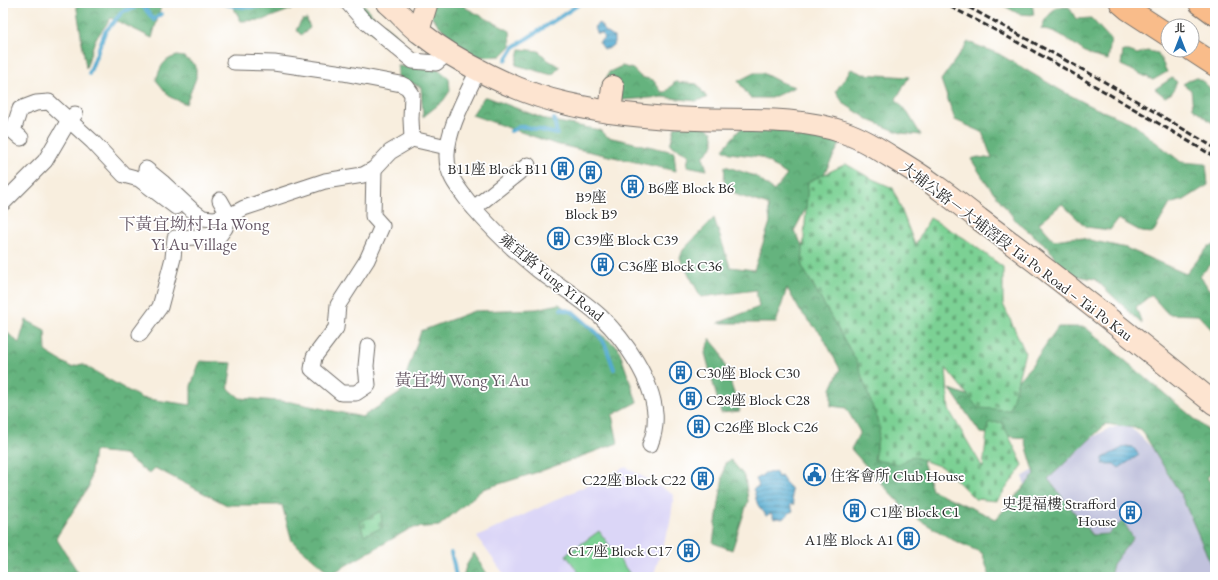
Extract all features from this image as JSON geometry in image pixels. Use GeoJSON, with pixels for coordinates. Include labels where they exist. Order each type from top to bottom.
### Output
{"type":"FeatureCollection","features":[{"type":"Feature","properties":{"kind":"highway"},"geometry":{"type":"LineString","coordinates":[[1200,3],[1215,14]]}},
{"type":"Feature","properties":{"kind":"highway"},"geometry":{"type":"LineString","coordinates":[[1121,5],[1160,30]]}},
{"type":"Feature","properties":{"kind":"highway"},"geometry":{"type":"LineString","coordinates":[[1200,55],[1215,65]]}},
{"type":"Feature","properties":{"kind":"main road","name":"大埔公路－大埔滘段 Tai Po Road – Tai Po Kau"},"geometry":{"type":"LineString","coordinates":[[388,3],[418,31],[478,70],[541,96],[568,104],[610,112],[686,119],[781,121],[815,125],[842,132],[870,144],[936,186],[1030,257],[1215,404]]}},
{"type":"Feature","properties":{"kind":"main road"},"geometry":{"type":"LineString","coordinates":[[418,31],[426,4]]}},
{"type":"Feature","properties":{"kind":"main road"},"geometry":{"type":"LineString","coordinates":[[610,112],[613,87]]}},
{"type":"Feature","properties":{"kind":"street"},"geometry":{"type":"LineString","coordinates":[[348,3],[362,19],[413,61],[436,63],[449,52]]}},
{"type":"Feature","properties":{"kind":"street"},"geometry":{"type":"LineString","coordinates":[[234,62],[274,64],[343,73],[401,84],[407,87],[412,94],[412,139]]}},
{"type":"Feature","properties":{"kind":"street","name":"雍宜路 Yung Yi Road"},"geometry":{"type":"LineString","coordinates":[[478,70],[451,132],[447,147],[447,159],[451,177],[474,208],[494,230],[529,262],[586,304],[601,317],[628,347],[644,377],[653,402],[656,424],[650,446]]}},
{"type":"Feature","properties":{"kind":"street"},"geometry":{"type":"LineString","coordinates":[[21,138],[13,132],[20,109],[36,103],[49,102],[72,117],[124,175],[140,179],[183,212],[198,227],[212,229],[228,220],[244,208],[328,180],[363,175],[374,169],[390,152],[412,139],[447,147]]}},
{"type":"Feature","properties":{"kind":"street"},"geometry":{"type":"LineString","coordinates":[[3,203],[45,161],[72,117]]}},
{"type":"Feature","properties":{"kind":"street"},"geometry":{"type":"LineString","coordinates":[[474,208],[528,165]]}},
{"type":"Feature","properties":{"kind":"street"},"geometry":{"type":"LineString","coordinates":[[146,168],[192,210],[203,218],[228,220]]}},
{"type":"Feature","properties":{"kind":"street"},"geometry":{"type":"LineString","coordinates":[[368,346],[366,366],[368,385],[356,393],[341,393],[312,369],[314,357],[336,328],[338,305],[367,260],[382,226],[373,216],[374,169]]}},
{"type":"Feature","properties":{"kind":"street"},"geometry":{"type":"LineString","coordinates":[[220,200],[228,220]]}},
{"type":"Feature","properties":{"kind":"street"},"geometry":{"type":"LineString","coordinates":[[140,334],[160,308],[173,258],[175,238],[219,236],[228,220]]}},
{"type":"Feature","properties":{"kind":"shaded area"},"geometry":{"type":"Polygon","coordinates":[[[1119,426],[1129,427],[1137,433],[1199,494],[1215,577],[1064,577],[1022,477],[1106,430],[1119,426]]]}},
{"type":"Feature","properties":{"kind":"shaded area"},"geometry":{"type":"Polygon","coordinates":[[[626,467],[674,495],[670,523],[653,577],[506,577],[477,537],[626,467]]]}},
{"type":"Feature","properties":{"kind":"green space"},"geometry":{"type":"Polygon","coordinates":[[[76,3],[162,3],[152,38],[111,18],[95,40],[86,68],[76,3]]]}},
{"type":"Feature","properties":{"kind":"green space"},"geometry":{"type":"Polygon","coordinates":[[[231,3],[308,3],[263,20],[241,21],[231,3]]]}},
{"type":"Feature","properties":{"kind":"green space"},"geometry":{"type":"Polygon","coordinates":[[[342,3],[363,3],[372,15],[398,36],[385,44],[342,3]]]}},
{"type":"Feature","properties":{"kind":"green space"},"geometry":{"type":"Polygon","coordinates":[[[432,3],[463,3],[466,8],[510,31],[511,46],[501,56],[478,57],[454,42],[428,13],[432,3]]]}},
{"type":"Feature","properties":{"kind":"green space"},"geometry":{"type":"Polygon","coordinates":[[[999,3],[1032,3],[1034,15],[1019,14],[999,3]]]}},
{"type":"Feature","properties":{"kind":"green space"},"geometry":{"type":"Polygon","coordinates":[[[1056,7],[1069,7],[1076,19],[1091,18],[1111,40],[1108,60],[1089,54],[1060,34],[1041,29],[1045,20],[1056,7]]]}},
{"type":"Feature","properties":{"kind":"green space"},"geometry":{"type":"Polygon","coordinates":[[[307,19],[310,28],[301,35],[296,30],[302,20],[307,19]]]}},
{"type":"Feature","properties":{"kind":"green space"},"geometry":{"type":"Polygon","coordinates":[[[968,42],[999,54],[1062,91],[1095,108],[1132,123],[1181,162],[1206,164],[1208,185],[1184,200],[1170,204],[1153,233],[1142,232],[1118,219],[1110,230],[1086,227],[1062,204],[1039,223],[1054,240],[1076,237],[1126,248],[1186,274],[1209,246],[1215,245],[1215,261],[1200,275],[1208,288],[1215,294],[1215,333],[1198,315],[1168,314],[1151,295],[1136,307],[1142,324],[1095,279],[1064,274],[1048,247],[1017,222],[985,181],[971,159],[978,157],[992,159],[982,132],[955,120],[941,80],[968,42]]]}},
{"type":"Feature","properties":{"kind":"green space"},"geometry":{"type":"Polygon","coordinates":[[[520,49],[539,51],[548,60],[560,67],[552,75],[516,65],[520,49]]]}},
{"type":"Feature","properties":{"kind":"green space"},"geometry":{"type":"Polygon","coordinates":[[[1123,51],[1129,51],[1137,54],[1147,51],[1158,53],[1167,72],[1153,80],[1121,65],[1123,51]]]}},
{"type":"Feature","properties":{"kind":"green space"},"geometry":{"type":"Polygon","coordinates":[[[177,56],[184,57],[196,66],[196,78],[186,104],[170,97],[156,80],[165,62],[177,56]]]}},
{"type":"Feature","properties":{"kind":"green space"},"geometry":{"type":"Polygon","coordinates":[[[398,66],[438,69],[449,78],[450,91],[443,101],[423,117],[421,87],[398,78],[398,66]]]}},
{"type":"Feature","properties":{"kind":"green space"},"geometry":{"type":"Polygon","coordinates":[[[622,66],[633,69],[641,77],[653,80],[662,92],[666,92],[675,82],[697,84],[707,98],[696,101],[663,97],[622,100],[603,86],[609,72],[622,66]]]}},
{"type":"Feature","properties":{"kind":"green space"},"geometry":{"type":"Polygon","coordinates":[[[851,69],[863,74],[909,77],[896,99],[909,115],[921,135],[901,133],[871,121],[843,103],[836,91],[851,69]]]}},
{"type":"Feature","properties":{"kind":"green space"},"geometry":{"type":"Polygon","coordinates":[[[754,73],[763,73],[780,82],[795,87],[771,98],[750,98],[738,81],[754,73]]]}},
{"type":"Feature","properties":{"kind":"green space"},"geometry":{"type":"Polygon","coordinates":[[[1195,77],[1208,86],[1214,96],[1215,125],[1193,108],[1191,90],[1183,84],[1195,77]]]}},
{"type":"Feature","properties":{"kind":"green space"},"geometry":{"type":"Polygon","coordinates":[[[1172,78],[1177,82],[1172,93],[1165,97],[1155,89],[1172,78]]]}},
{"type":"Feature","properties":{"kind":"green space"},"geometry":{"type":"Polygon","coordinates":[[[484,97],[547,120],[600,130],[608,137],[674,152],[676,171],[555,144],[472,115],[484,97]]]}},
{"type":"Feature","properties":{"kind":"green space"},"geometry":{"type":"Polygon","coordinates":[[[815,120],[843,138],[794,231],[914,434],[932,490],[996,519],[1035,474],[1024,438],[980,433],[950,389],[995,405],[1031,366],[1058,327],[1085,327],[1215,436],[1215,469],[1207,478],[1215,485],[1215,577],[1181,495],[1141,429],[1106,424],[1048,479],[1092,535],[1108,534],[1123,521],[1133,538],[1113,564],[1110,577],[990,577],[982,553],[953,540],[911,515],[851,449],[860,432],[846,408],[831,406],[831,389],[840,369],[822,335],[800,311],[787,288],[776,323],[718,323],[759,307],[756,290],[701,297],[680,258],[683,250],[714,218],[730,267],[754,270],[770,222],[768,205],[737,195],[724,183],[725,166],[755,176],[774,191],[787,175],[761,157],[730,153],[723,149],[740,129],[815,120]]]}},
{"type":"Feature","properties":{"kind":"green space"},"geometry":{"type":"Polygon","coordinates":[[[699,121],[712,131],[714,144],[703,157],[707,170],[687,166],[689,154],[670,145],[675,127],[699,121]]]}},
{"type":"Feature","properties":{"kind":"green space"},"geometry":{"type":"Polygon","coordinates":[[[846,164],[870,178],[893,188],[915,245],[930,218],[964,238],[1003,267],[1003,304],[1025,352],[1010,410],[978,408],[946,368],[949,410],[983,468],[988,423],[1002,422],[1023,465],[997,501],[975,499],[944,468],[912,456],[900,464],[874,460],[880,428],[857,362],[802,266],[808,182],[846,164]]]}},
{"type":"Feature","properties":{"kind":"green space"},"geometry":{"type":"Polygon","coordinates":[[[559,304],[618,347],[637,402],[612,415],[618,443],[541,471],[483,489],[439,526],[411,528],[331,574],[292,541],[282,505],[227,505],[155,468],[149,474],[123,454],[94,451],[89,486],[56,538],[81,577],[3,577],[3,329],[19,343],[26,320],[45,330],[46,352],[71,367],[82,364],[141,398],[191,405],[191,386],[200,361],[232,363],[228,388],[240,398],[291,402],[362,417],[400,393],[421,331],[474,311],[537,309],[559,304]]]}},
{"type":"Feature","properties":{"kind":"green space"},"geometry":{"type":"Polygon","coordinates":[[[710,339],[720,351],[740,411],[721,413],[705,353],[710,339]]]}},
{"type":"Feature","properties":{"kind":"green space"},"geometry":{"type":"Polygon","coordinates":[[[731,460],[745,477],[748,501],[732,550],[713,543],[725,463],[731,460]]]}},
{"type":"Feature","properties":{"kind":"green space"},"geometry":{"type":"Polygon","coordinates":[[[381,511],[382,528],[364,535],[360,522],[381,511]]]}},
{"type":"Feature","properties":{"kind":"green space"},"geometry":{"type":"Polygon","coordinates":[[[599,531],[632,577],[582,577],[566,555],[599,531]]]}},
{"type":"Feature","properties":{"kind":"green space"},"geometry":{"type":"Polygon","coordinates":[[[474,553],[489,577],[463,577],[466,566],[474,553]]]}},
{"type":"Feature","properties":{"kind":"water"},"geometry":{"type":"Polygon","coordinates":[[[599,23],[606,32],[614,37],[614,44],[608,49],[604,49],[599,42],[604,38],[601,33],[598,34],[594,27],[599,23]]]}},
{"type":"Feature","properties":{"kind":"water"},"geometry":{"type":"Polygon","coordinates":[[[1126,446],[1133,447],[1139,455],[1119,468],[1114,464],[1103,464],[1103,458],[1126,446]]]}},
{"type":"Feature","properties":{"kind":"water"},"geometry":{"type":"Polygon","coordinates":[[[775,471],[778,477],[781,476],[791,488],[794,504],[790,505],[793,511],[782,519],[774,519],[771,513],[766,516],[756,501],[753,489],[759,486],[756,479],[767,472],[772,473],[775,471]]]}},
{"type":"Feature","properties":{"kind":"waterway"},"geometry":{"type":"LineString","coordinates":[[225,4],[248,7],[271,3]]}},
{"type":"Feature","properties":{"kind":"waterway"},"geometry":{"type":"LineString","coordinates":[[506,60],[514,47],[581,3]]}},
{"type":"Feature","properties":{"kind":"waterway"},"geometry":{"type":"LineString","coordinates":[[142,5],[154,20],[161,14]]}},
{"type":"Feature","properties":{"kind":"waterway"},"geometry":{"type":"LineString","coordinates":[[89,74],[105,32],[123,11],[134,8]]}},
{"type":"Feature","properties":{"kind":"waterway"},"geometry":{"type":"LineString","coordinates":[[511,131],[519,127],[526,127],[557,134],[554,119]]}},
{"type":"Feature","properties":{"kind":"waterway"},"geometry":{"type":"LineString","coordinates":[[561,309],[573,312],[597,333],[605,344],[614,369]]}},
{"type":"Feature","properties":{"kind":"waterway"},"geometry":{"type":"LineString","coordinates":[[451,553],[456,577]]}},
{"type":"Feature","properties":{"kind":"railway"},"geometry":{"type":"LineString","coordinates":[[943,3],[1046,58],[1215,157]]}},
{"type":"Feature","properties":{"kind":"railway"},"geometry":{"type":"LineString","coordinates":[[961,3],[1098,78],[1215,148]]}},
{"type":"Feature","properties":{"kind":"place","name":"B11座 Block B11"},"geometry":{"type":"Point","coordinates":[563,168]}},
{"type":"Feature","properties":{"kind":"place","name":"B9座 Block B9"},"geometry":{"type":"Point","coordinates":[591,173]}},
{"type":"Feature","properties":{"kind":"place","name":"B6座 Block B6"},"geometry":{"type":"Point","coordinates":[633,187]}},
{"type":"Feature","properties":{"kind":"place","name":"C39座 Block C39"},"geometry":{"type":"Point","coordinates":[559,239]}},
{"type":"Feature","properties":{"kind":"place","name":"C36座 Block C36"},"geometry":{"type":"Point","coordinates":[603,265]}},
{"type":"Feature","properties":{"kind":"place","name":"C30座 Block C30"},"geometry":{"type":"Point","coordinates":[680,372]}},
{"type":"Feature","properties":{"kind":"place","name":"C28座 Block C28"},"geometry":{"type":"Point","coordinates":[690,399]}},
{"type":"Feature","properties":{"kind":"place","name":"C26座 Block C26"},"geometry":{"type":"Point","coordinates":[698,426]}},
{"type":"Feature","properties":{"kind":"place","name":"住客會所 Club House"},"geometry":{"type":"Point","coordinates":[814,475]}},
{"type":"Feature","properties":{"kind":"place","name":"C22座 Block C22"},"geometry":{"type":"Point","coordinates":[702,479]}},
{"type":"Feature","properties":{"kind":"place","name":"C1座 Block C1"},"geometry":{"type":"Point","coordinates":[854,511]}},
{"type":"Feature","properties":{"kind":"place","name":"史提福樓 Strafford House"},"geometry":{"type":"Point","coordinates":[1131,512]}},
{"type":"Feature","properties":{"kind":"place","name":"A1座 Block A1"},"geometry":{"type":"Point","coordinates":[909,539]}},
{"type":"Feature","properties":{"kind":"place","name":"C17座 Block C17"},"geometry":{"type":"Point","coordinates":[688,550]}},
{"type":"Feature","properties":{"kind":"district","name":"下黃宜坳村 Ha Wong Yi Au Village"},"geometry":{"type":"Point","coordinates":[194,234]}},
{"type":"Feature","properties":{"kind":"district","name":"黃宜坳 Wong Yi Au"},"geometry":{"type":"Point","coordinates":[462,380]}}]}
